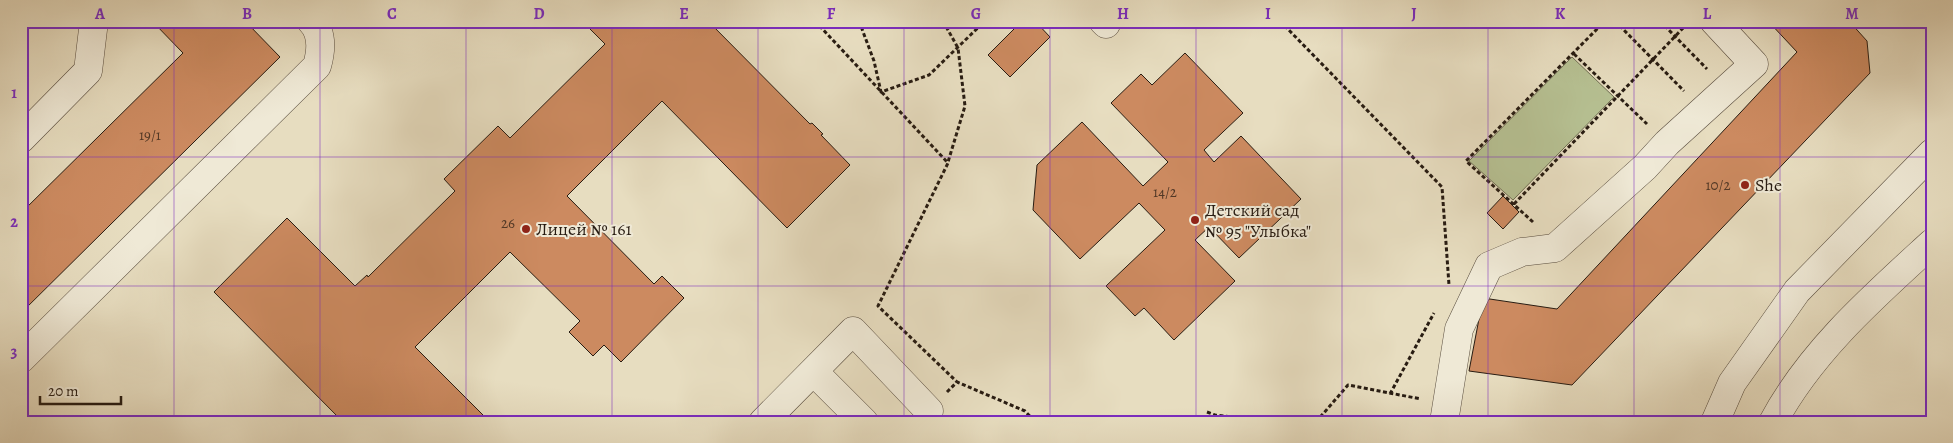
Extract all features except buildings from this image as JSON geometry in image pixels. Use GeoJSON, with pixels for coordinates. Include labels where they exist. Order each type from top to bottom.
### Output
{"type":"FeatureCollection","features":[{"type":"Feature","properties":{"kind":"street"},"geometry":{"type":"LineString","coordinates":[[21,139],[88,71],[94,21]]}},
{"type":"Feature","properties":{"kind":"street"},"geometry":{"type":"LineString","coordinates":[[21,360],[317,66],[320,41],[314,24],[311,21]]}},
{"type":"Feature","properties":{"kind":"street"},"geometry":{"type":"LineString","coordinates":[[1445,413],[1459,329],[1489,266],[1522,252],[1554,248],[1645,167],[1667,143],[1754,64],[1714,21]]}},
{"type":"Feature","properties":{"kind":"street"},"geometry":{"type":"LineString","coordinates":[[1715,422],[1732,383],[1797,291],[1932,153]]}},
{"type":"Feature","properties":{"kind":"street"},"geometry":{"type":"LineString","coordinates":[[1774,422],[1788,395],[1850,319],[1932,244]]}},
{"type":"Feature","properties":{"kind":"street"},"geometry":{"type":"LineString","coordinates":[[763,422],[853,331],[929,411]]}},
{"type":"Feature","properties":{"kind":"street"},"geometry":{"type":"LineString","coordinates":[[814,372],[864,422]]}},
{"type":"Feature","properties":{"kind":"path"},"geometry":{"type":"LineString","coordinates":[[815,21],[948,163]]}},
{"type":"Feature","properties":{"kind":"path"},"geometry":{"type":"LineString","coordinates":[[858,21],[874,61],[881,92]]}},
{"type":"Feature","properties":{"kind":"path"},"geometry":{"type":"LineString","coordinates":[[943,21],[958,48],[965,106],[948,163],[878,306],[957,382],[1025,411],[1035,422]]}},
{"type":"Feature","properties":{"kind":"path"},"geometry":{"type":"LineString","coordinates":[[881,92],[929,75],[985,21]]}},
{"type":"Feature","properties":{"kind":"path"},"geometry":{"type":"LineString","coordinates":[[1280,21],[1442,187],[1448,285],[1444,293]]}},
{"type":"Feature","properties":{"kind":"path"},"geometry":{"type":"LineString","coordinates":[[1554,248],[1536,225],[1466,161],[1605,21]]}},
{"type":"Feature","properties":{"kind":"path"},"geometry":{"type":"LineString","coordinates":[[1615,21],[1704,110]]}},
{"type":"Feature","properties":{"kind":"path"},"geometry":{"type":"LineString","coordinates":[[1660,21],[1726,89]]}},
{"type":"Feature","properties":{"kind":"path"},"geometry":{"type":"LineString","coordinates":[[1514,204],[1690,21]]}},
{"type":"Feature","properties":{"kind":"path"},"geometry":{"type":"LineString","coordinates":[[1574,54],[1667,143]]}},
{"type":"Feature","properties":{"kind":"path"},"geometry":{"type":"LineString","coordinates":[[1390,394],[1435,310]]}},
{"type":"Feature","properties":{"kind":"path"},"geometry":{"type":"LineString","coordinates":[[929,411],[957,382]]}},
{"type":"Feature","properties":{"kind":"path"},"geometry":{"type":"LineString","coordinates":[[1316,422],[1348,386],[1390,394],[1445,413]]}},
{"type":"Feature","properties":{"kind":"path"},"geometry":{"type":"LineString","coordinates":[[1207,412],[1215,415],[1278,422]]}},
{"type":"Feature","properties":{"kind":"green space"},"geometry":{"type":"Polygon","coordinates":[[[1572,57],[1614,97],[1513,200],[1469,161],[1572,57]]]}},
{"type":"Feature","properties":{"kind":"place","name":"She"},"geometry":{"type":"Point","coordinates":[1745,185]}},
{"type":"Feature","properties":{"kind":"place","name":"Детский сад № 95 \"Улыбка\""},"geometry":{"type":"Point","coordinates":[1195,220]}},
{"type":"Feature","properties":{"kind":"place","name":"Лицей № 161"},"geometry":{"type":"Point","coordinates":[526,229]}}]}
